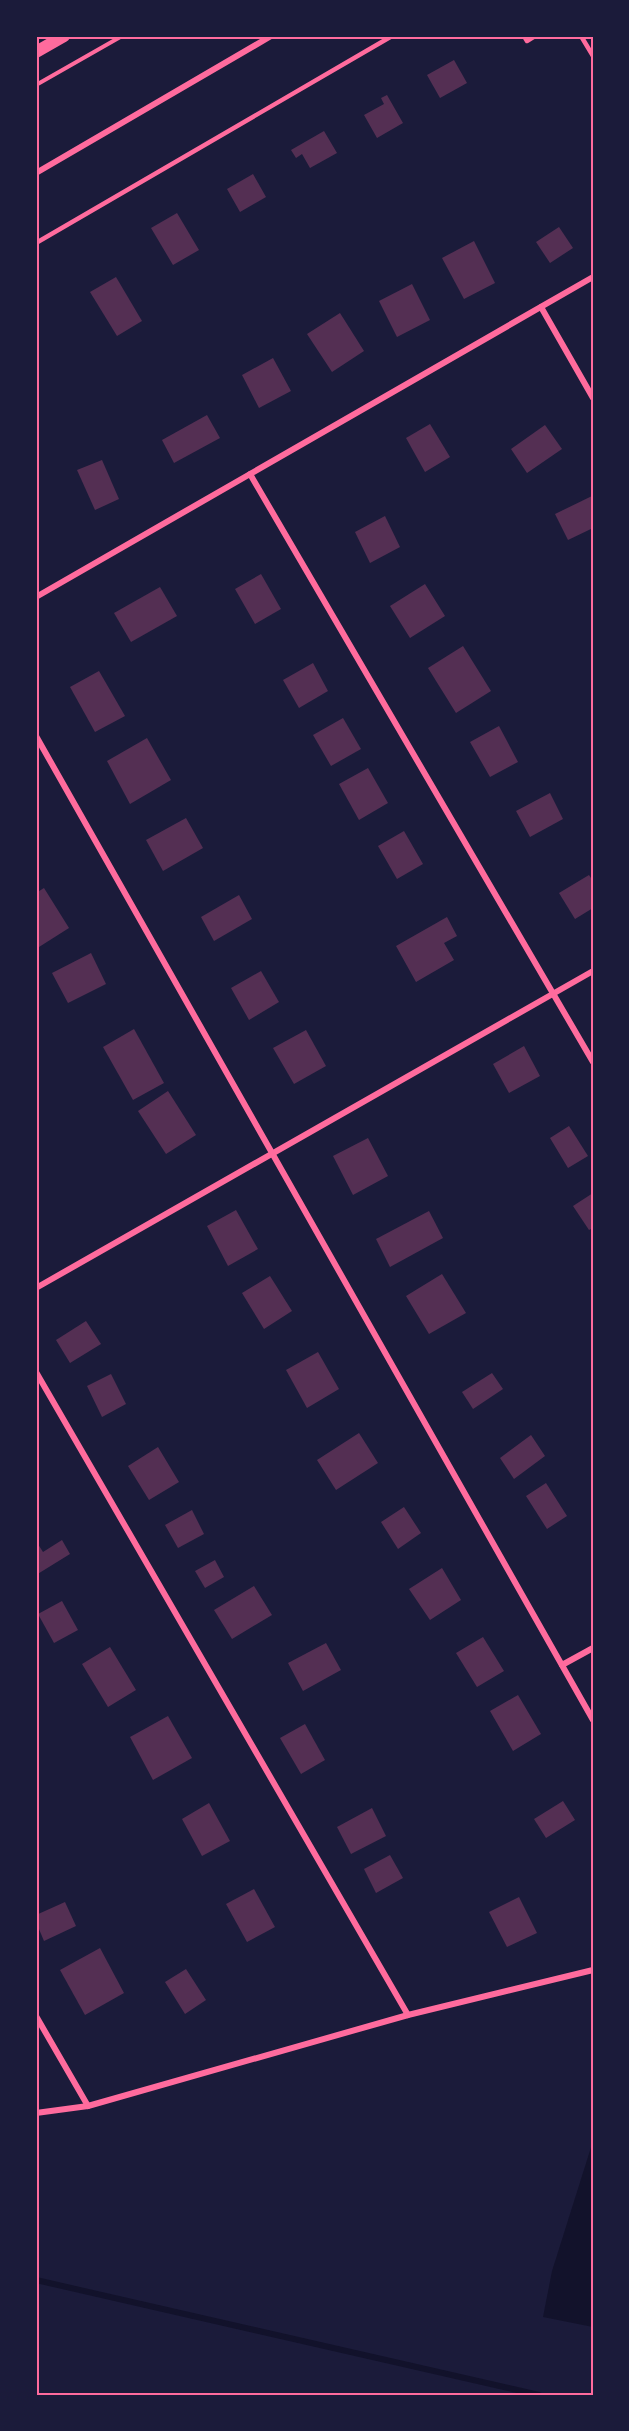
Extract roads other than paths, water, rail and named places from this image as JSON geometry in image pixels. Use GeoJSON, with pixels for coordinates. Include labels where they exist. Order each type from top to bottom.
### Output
{"type":"FeatureCollection","features":[{"type":"Feature","properties":{"kind":"main road"},"geometry":{"type":"LineString","coordinates":[[36,52],[64,36]]}},
{"type":"Feature","properties":{"kind":"street"},"geometry":{"type":"LineString","coordinates":[[36,173],[271,36]]}},
{"type":"Feature","properties":{"kind":"street"},"geometry":{"type":"LineString","coordinates":[[36,597],[593,277]]}},
{"type":"Feature","properties":{"kind":"street"},"geometry":{"type":"LineString","coordinates":[[541,307],[593,398]]}},
{"type":"Feature","properties":{"kind":"street"},"geometry":{"type":"LineString","coordinates":[[250,474],[593,1062]]}},
{"type":"Feature","properties":{"kind":"street"},"geometry":{"type":"LineString","coordinates":[[36,736],[593,1720]]}},
{"type":"Feature","properties":{"kind":"street"},"geometry":{"type":"LineString","coordinates":[[36,1288],[593,971]]}},
{"type":"Feature","properties":{"kind":"street"},"geometry":{"type":"LineString","coordinates":[[36,1372],[408,2015]]}},
{"type":"Feature","properties":{"kind":"street"},"geometry":{"type":"LineString","coordinates":[[562,1665],[593,1648]]}},
{"type":"Feature","properties":{"kind":"street"},"geometry":{"type":"LineString","coordinates":[[36,2113],[88,2106],[408,2015],[593,1970]]}},
{"type":"Feature","properties":{"kind":"street"},"geometry":{"type":"LineString","coordinates":[[36,2016],[88,2106]]}},
{"type":"Feature","properties":{"kind":"lane"},"geometry":{"type":"LineString","coordinates":[[36,243],[392,36]]}},
{"type":"Feature","properties":{"kind":"lane"},"geometry":{"type":"LineString","coordinates":[[524,36],[527,41],[535,36]]}},
{"type":"Feature","properties":{"kind":"lane"},"geometry":{"type":"LineString","coordinates":[[581,36],[593,56]]}},
{"type":"Feature","properties":{"kind":"waterway"},"geometry":{"type":"LineString","coordinates":[[36,2280],[539,2395]]}}]}
